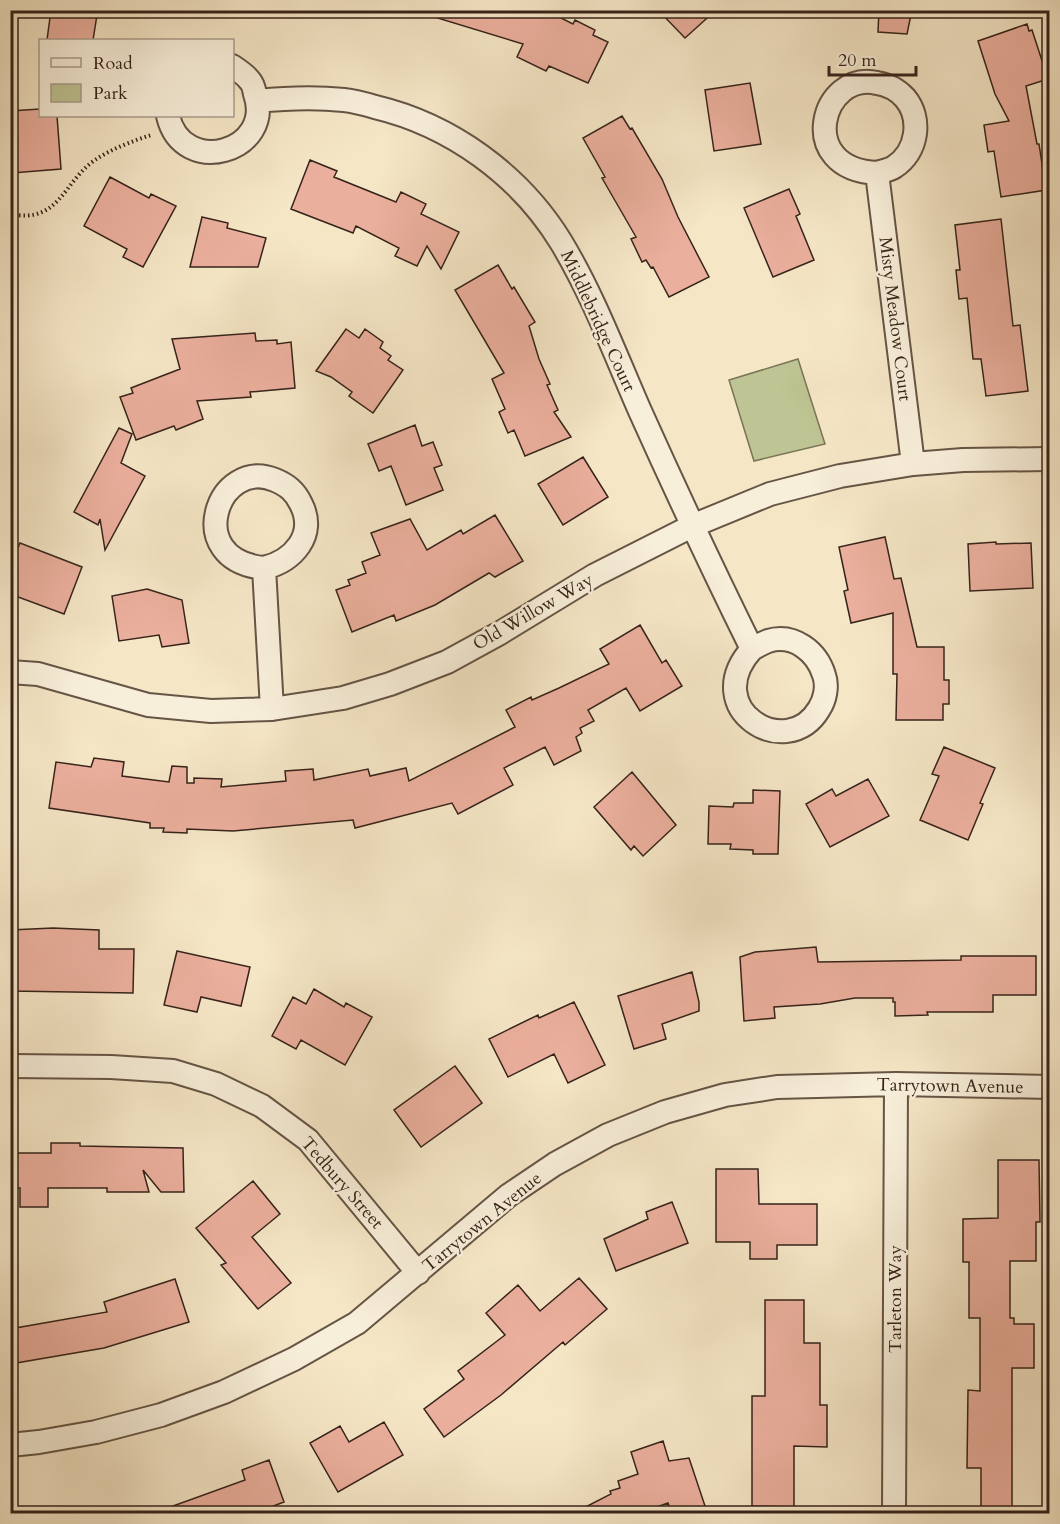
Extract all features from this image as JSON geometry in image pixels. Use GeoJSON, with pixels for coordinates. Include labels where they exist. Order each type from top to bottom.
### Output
{"type":"FeatureCollection","features":[{"type":"Feature","properties":{"kind":"street"},"geometry":{"type":"LineString","coordinates":[[170,121],[182,142],[196,150],[212,153],[231,149],[247,138],[258,113],[258,101],[251,82],[234,68]]}},
{"type":"Feature","properties":{"kind":"street"},"geometry":{"type":"LineString","coordinates":[[872,81],[889,85],[900,92],[910,103],[916,134],[908,153],[894,167],[877,173],[861,172],[843,164],[829,147],[825,134],[826,117],[833,101],[854,84],[872,81]]}},
{"type":"Feature","properties":{"kind":"street","name":"Middlebridge Court"},"geometry":{"type":"LineString","coordinates":[[258,101],[291,98],[346,100],[395,112],[446,133],[491,163],[533,204],[560,241],[582,282],[692,526],[752,649]]}},
{"type":"Feature","properties":{"kind":"street","name":"Misty Meadow Court"},"geometry":{"type":"LineString","coordinates":[[877,173],[913,464]]}},
{"type":"Feature","properties":{"kind":"street","name":"Old Willow Way"},"geometry":{"type":"LineString","coordinates":[[10,672],[38,674],[148,705],[211,711],[272,709],[343,698],[390,684],[447,662],[595,576],[692,526],[770,494],[840,476],[913,464],[963,460],[1050,459]]}},
{"type":"Feature","properties":{"kind":"street"},"geometry":{"type":"LineString","coordinates":[[255,477],[269,478],[287,485],[303,506],[306,521],[302,541],[292,555],[279,564],[264,568],[248,566],[237,561],[223,547],[215,529],[216,514],[229,489],[241,481],[255,477]]}},
{"type":"Feature","properties":{"kind":"street"},"geometry":{"type":"LineString","coordinates":[[264,568],[272,709]]}},
{"type":"Feature","properties":{"kind":"street"},"geometry":{"type":"LineString","coordinates":[[782,639],[796,642],[811,651],[820,662],[826,679],[824,701],[816,715],[803,726],[786,732],[769,730],[753,723],[741,710],[736,697],[734,681],[741,661],[752,649],[769,641],[782,639]]}},
{"type":"Feature","properties":{"kind":"street","name":"Tedbury Street"},"geometry":{"type":"LineString","coordinates":[[10,1066],[111,1067],[172,1071],[216,1084],[262,1106],[308,1140],[418,1273]]}},
{"type":"Feature","properties":{"kind":"street","name":"Tarrytown Avenue"},"geometry":{"type":"LineString","coordinates":[[10,1444],[39,1442],[96,1432],[161,1415],[224,1392],[294,1359],[357,1323],[509,1195],[555,1164],[608,1136],[665,1112],[725,1095],[777,1087],[896,1084],[1050,1087]]}},
{"type":"Feature","properties":{"kind":"street","name":"Tarleton Way"},"geometry":{"type":"LineString","coordinates":[[894,1514],[896,1084]]}},
{"type":"Feature","properties":{"kind":"path"},"geometry":{"type":"LineString","coordinates":[[10,213],[20,216],[38,215],[48,210],[95,160],[170,121]]}},
{"type":"Feature","properties":{"kind":"green space"},"geometry":{"type":"Polygon","coordinates":[[[798,359],[825,444],[754,461],[729,380],[798,359]]]}},
{"type":"Feature","properties":{"kind":"building"},"geometry":{"type":"Polygon","coordinates":[[[51,10],[97,15],[93,39],[47,39],[51,10]]]}},
{"type":"Feature","properties":{"kind":"building"},"geometry":{"type":"Polygon","coordinates":[[[432,10],[545,10],[573,24],[575,20],[595,30],[593,35],[608,42],[588,83],[549,66],[546,71],[517,57],[523,44],[431,16],[432,10]]]}},
{"type":"Feature","properties":{"kind":"building"},"geometry":{"type":"Polygon","coordinates":[[[658,10],[716,10],[685,38],[658,10]]]}},
{"type":"Feature","properties":{"kind":"building"},"geometry":{"type":"Polygon","coordinates":[[[879,10],[912,10],[907,34],[878,32],[879,10]]]}},
{"type":"Feature","properties":{"kind":"building"},"geometry":{"type":"Polygon","coordinates":[[[1027,24],[1029,31],[1032,30],[1048,79],[1026,86],[1037,144],[1039,144],[1046,190],[1001,197],[994,151],[988,152],[984,125],[1009,121],[995,94],[978,41],[1027,24]]]}},
{"type":"Feature","properties":{"kind":"building"},"geometry":{"type":"Polygon","coordinates":[[[750,83],[761,144],[714,151],[705,90],[750,83]]]}},
{"type":"Feature","properties":{"kind":"building"},"geometry":{"type":"Polygon","coordinates":[[[39,109],[39,117],[57,117],[61,169],[12,173],[10,111],[39,109]]]}},
{"type":"Feature","properties":{"kind":"building"},"geometry":{"type":"Polygon","coordinates":[[[622,116],[630,129],[632,128],[662,179],[678,217],[709,277],[669,297],[653,267],[651,268],[646,260],[642,262],[631,239],[636,237],[602,178],[605,177],[583,138],[622,116]]]}},
{"type":"Feature","properties":{"kind":"building"},"geometry":{"type":"Polygon","coordinates":[[[310,160],[337,171],[334,177],[396,202],[401,192],[426,204],[421,214],[459,232],[441,269],[427,246],[417,266],[395,256],[399,248],[356,226],[353,233],[291,209],[310,160]]]}},
{"type":"Feature","properties":{"kind":"building"},"geometry":{"type":"Polygon","coordinates":[[[110,177],[149,198],[151,194],[176,206],[143,267],[123,257],[127,249],[84,226],[110,177]]]}},
{"type":"Feature","properties":{"kind":"building"},"geometry":{"type":"Polygon","coordinates":[[[789,189],[800,214],[796,216],[814,260],[773,277],[744,208],[789,189]]]}},
{"type":"Feature","properties":{"kind":"building"},"geometry":{"type":"Polygon","coordinates":[[[202,217],[228,223],[227,228],[266,238],[258,267],[190,267],[202,217]]]}},
{"type":"Feature","properties":{"kind":"building"},"geometry":{"type":"Polygon","coordinates":[[[1001,219],[1013,326],[1020,325],[1028,391],[986,396],[981,359],[973,359],[967,298],[959,299],[956,270],[960,270],[955,225],[1001,219]]]}},
{"type":"Feature","properties":{"kind":"building"},"geometry":{"type":"Polygon","coordinates":[[[498,265],[535,322],[529,326],[539,359],[550,384],[547,385],[558,410],[554,412],[571,437],[525,456],[514,430],[508,433],[499,412],[505,409],[492,379],[504,373],[455,290],[498,265]]]}},
{"type":"Feature","properties":{"kind":"building"},"geometry":{"type":"Polygon","coordinates":[[[346,329],[359,338],[365,329],[383,342],[380,348],[391,356],[388,360],[403,370],[373,413],[349,396],[352,392],[331,377],[316,371],[346,329]]]}},
{"type":"Feature","properties":{"kind":"building"},"geometry":{"type":"Polygon","coordinates":[[[255,333],[256,341],[277,340],[277,344],[291,342],[295,388],[250,392],[251,397],[197,401],[203,419],[176,430],[174,426],[136,440],[120,397],[133,393],[131,388],[180,369],[172,339],[255,333]]]}},
{"type":"Feature","properties":{"kind":"building"},"geometry":{"type":"Polygon","coordinates":[[[415,425],[422,446],[433,442],[442,465],[434,468],[443,490],[406,505],[391,466],[379,471],[368,444],[415,425]]]}},
{"type":"Feature","properties":{"kind":"building"},"geometry":{"type":"Polygon","coordinates":[[[119,428],[132,434],[121,463],[145,476],[105,550],[100,519],[98,525],[74,512],[119,428]]]}},
{"type":"Feature","properties":{"kind":"building"},"geometry":{"type":"Polygon","coordinates":[[[583,457],[608,497],[563,525],[538,484],[583,457]]]}},
{"type":"Feature","properties":{"kind":"building"},"geometry":{"type":"Polygon","coordinates":[[[495,515],[523,561],[495,577],[489,573],[435,605],[396,621],[394,615],[352,632],[336,590],[350,585],[348,580],[366,573],[362,562],[380,555],[371,533],[410,519],[427,550],[461,530],[463,534],[495,515]]]}},
{"type":"Feature","properties":{"kind":"building"},"geometry":{"type":"Polygon","coordinates":[[[885,537],[894,579],[901,578],[917,647],[944,647],[944,680],[949,680],[949,704],[943,704],[943,720],[896,720],[897,674],[893,674],[893,613],[851,623],[844,591],[848,590],[839,547],[885,537]]]}},
{"type":"Feature","properties":{"kind":"building"},"geometry":{"type":"Polygon","coordinates":[[[996,542],[996,544],[1031,543],[1033,588],[970,591],[968,544],[996,542]]]}},
{"type":"Feature","properties":{"kind":"building"},"geometry":{"type":"Polygon","coordinates":[[[20,543],[82,567],[64,614],[10,594],[10,566],[20,543]]]}},
{"type":"Feature","properties":{"kind":"building"},"geometry":{"type":"Polygon","coordinates":[[[147,589],[182,600],[189,643],[162,647],[159,635],[119,641],[112,596],[147,589]]]}},
{"type":"Feature","properties":{"kind":"building"},"geometry":{"type":"Polygon","coordinates":[[[640,625],[662,663],[666,660],[682,686],[640,711],[626,688],[588,710],[594,721],[580,728],[582,733],[576,737],[581,751],[554,765],[545,747],[504,768],[513,785],[458,814],[452,803],[355,828],[353,820],[233,831],[187,829],[187,833],[163,832],[164,828],[150,828],[150,823],[49,808],[56,762],[91,767],[94,758],[124,762],[122,776],[169,782],[172,766],[187,767],[187,783],[194,783],[194,778],[222,779],[221,787],[286,781],[285,771],[313,769],[314,780],[368,769],[370,776],[406,768],[409,781],[515,727],[506,710],[609,664],[600,649],[640,625]]]}},
{"type":"Feature","properties":{"kind":"building"},"geometry":{"type":"Polygon","coordinates":[[[944,747],[995,768],[968,840],[920,820],[939,776],[932,774],[944,747]]]}},
{"type":"Feature","properties":{"kind":"building"},"geometry":{"type":"Polygon","coordinates":[[[632,772],[676,825],[643,856],[634,846],[631,850],[594,807],[632,772]]]}},
{"type":"Feature","properties":{"kind":"building"},"geometry":{"type":"Polygon","coordinates":[[[868,779],[889,816],[830,847],[806,804],[832,789],[836,796],[868,779]]]}},
{"type":"Feature","properties":{"kind":"building"},"geometry":{"type":"Polygon","coordinates":[[[753,790],[780,791],[778,854],[753,854],[753,850],[730,849],[731,844],[708,844],[709,806],[733,807],[734,803],[753,803],[753,790]]]}},
{"type":"Feature","properties":{"kind":"building"},"geometry":{"type":"Polygon","coordinates":[[[53,928],[99,930],[99,949],[134,949],[133,993],[10,991],[10,930],[53,928]]]}},
{"type":"Feature","properties":{"kind":"building"},"geometry":{"type":"Polygon","coordinates":[[[816,947],[818,962],[961,960],[961,956],[1036,956],[1036,995],[993,995],[993,1012],[927,1012],[928,1015],[895,1016],[893,998],[855,998],[820,1004],[774,1007],[775,1018],[744,1021],[740,957],[755,952],[816,947]]]}},
{"type":"Feature","properties":{"kind":"building"},"geometry":{"type":"Polygon","coordinates":[[[177,951],[250,967],[241,1006],[201,997],[197,1012],[164,1005],[177,951]]]}},
{"type":"Feature","properties":{"kind":"building"},"geometry":{"type":"Polygon","coordinates":[[[692,972],[699,1011],[662,1024],[666,1039],[634,1049],[618,996],[692,972]]]}},
{"type":"Feature","properties":{"kind":"building"},"geometry":{"type":"Polygon","coordinates":[[[314,989],[344,1007],[346,1003],[372,1017],[345,1065],[301,1040],[296,1049],[272,1036],[293,997],[306,1004],[314,989]]]}},
{"type":"Feature","properties":{"kind":"building"},"geometry":{"type":"Polygon","coordinates":[[[574,1002],[605,1065],[568,1083],[554,1054],[508,1077],[489,1039],[538,1015],[539,1018],[574,1002]]]}},
{"type":"Feature","properties":{"kind":"building"},"geometry":{"type":"Polygon","coordinates":[[[455,1066],[482,1103],[421,1147],[394,1110],[455,1066]]]}},
{"type":"Feature","properties":{"kind":"building"},"geometry":{"type":"Polygon","coordinates":[[[51,1143],[80,1143],[80,1146],[183,1148],[184,1192],[161,1192],[143,1170],[149,1192],[107,1192],[107,1188],[48,1188],[48,1207],[20,1207],[20,1188],[10,1188],[10,1153],[51,1153],[51,1143]]]}},
{"type":"Feature","properties":{"kind":"building"},"geometry":{"type":"Polygon","coordinates":[[[998,1160],[1039,1160],[1040,1222],[1036,1222],[1036,1261],[1010,1261],[1010,1318],[1014,1318],[1014,1324],[1034,1324],[1034,1368],[1012,1368],[1012,1514],[981,1514],[981,1468],[967,1468],[968,1390],[980,1391],[980,1318],[969,1318],[969,1262],[963,1262],[963,1219],[998,1218],[998,1160]]]}},
{"type":"Feature","properties":{"kind":"building"},"geometry":{"type":"Polygon","coordinates":[[[716,1169],[758,1169],[759,1204],[817,1204],[817,1245],[777,1245],[777,1259],[750,1259],[750,1242],[716,1242],[716,1169]]]}},
{"type":"Feature","properties":{"kind":"building"},"geometry":{"type":"Polygon","coordinates":[[[253,1181],[280,1214],[252,1237],[291,1283],[258,1309],[221,1265],[226,1263],[196,1228],[253,1181]]]}},
{"type":"Feature","properties":{"kind":"building"},"geometry":{"type":"Polygon","coordinates":[[[672,1202],[688,1243],[616,1271],[604,1239],[648,1219],[646,1212],[672,1202]]]}},
{"type":"Feature","properties":{"kind":"building"},"geometry":{"type":"Polygon","coordinates":[[[579,1278],[607,1309],[565,1345],[563,1342],[501,1395],[444,1437],[424,1409],[464,1379],[458,1371],[505,1335],[486,1313],[518,1285],[540,1311],[579,1278]]]}},
{"type":"Feature","properties":{"kind":"building"},"geometry":{"type":"Polygon","coordinates":[[[175,1279],[189,1322],[104,1348],[10,1364],[10,1329],[107,1312],[104,1302],[175,1279]]]}},
{"type":"Feature","properties":{"kind":"building"},"geometry":{"type":"Polygon","coordinates":[[[765,1300],[804,1300],[804,1343],[820,1343],[820,1405],[827,1405],[827,1447],[794,1446],[794,1507],[752,1506],[752,1396],[765,1396],[765,1300]]]}},
{"type":"Feature","properties":{"kind":"building"},"geometry":{"type":"Polygon","coordinates":[[[384,1422],[403,1455],[338,1492],[310,1443],[340,1426],[349,1442],[384,1422]]]}},
{"type":"Feature","properties":{"kind":"building"},"geometry":{"type":"Polygon","coordinates":[[[663,1441],[669,1461],[689,1458],[706,1509],[694,1513],[671,1513],[668,1503],[637,1514],[572,1514],[611,1494],[610,1491],[620,1488],[618,1481],[638,1474],[631,1452],[663,1441]]]}},
{"type":"Feature","properties":{"kind":"building"},"geometry":{"type":"Polygon","coordinates":[[[269,1460],[284,1502],[252,1514],[163,1514],[162,1510],[245,1480],[242,1470],[269,1460]]]}}]}
